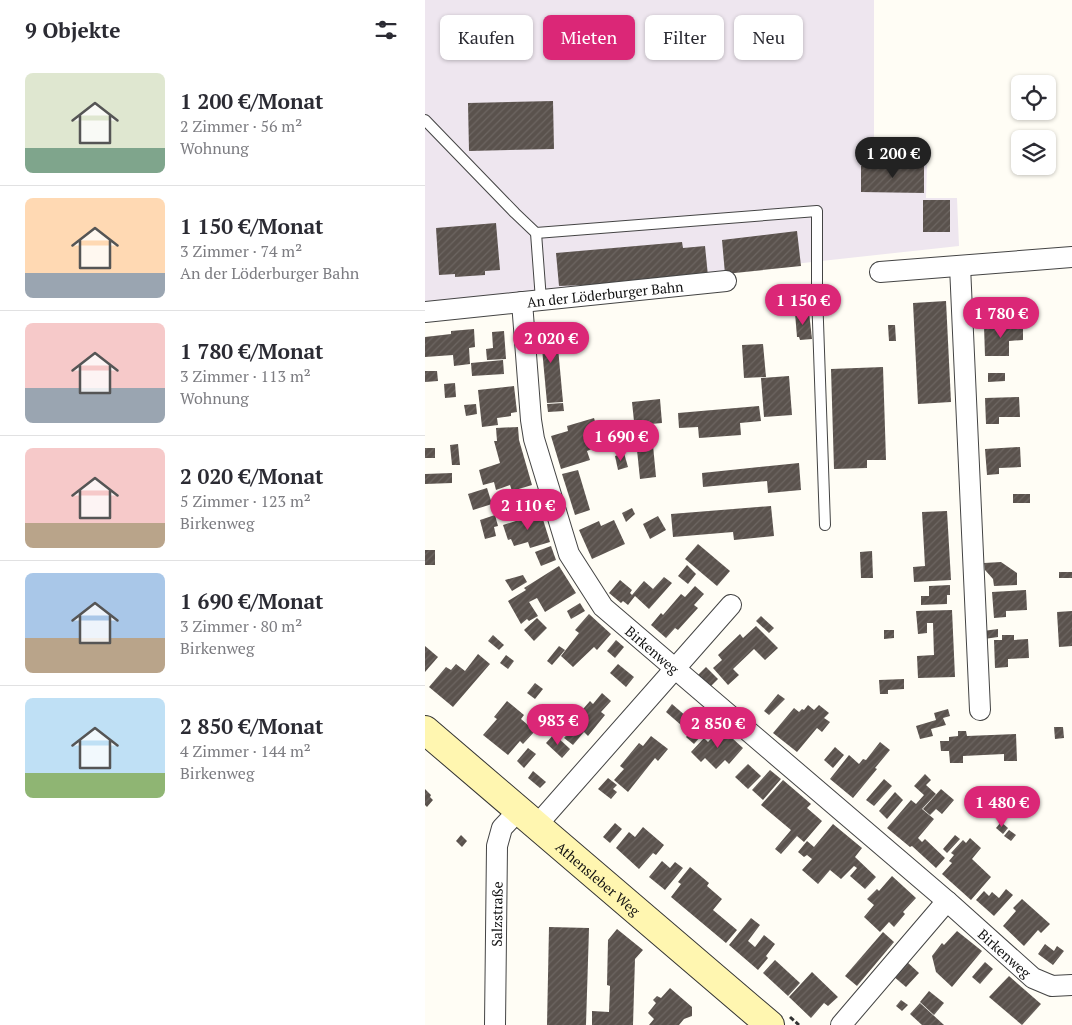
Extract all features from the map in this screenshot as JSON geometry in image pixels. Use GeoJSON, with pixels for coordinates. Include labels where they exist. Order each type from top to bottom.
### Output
{"type":"FeatureCollection","features":[{"type":"Feature","properties":{"kind":"main road","name":"Athensleber Weg"},"geometry":{"type":"LineString","coordinates":[[425,730],[770,1025]]}},
{"type":"Feature","properties":{"kind":"street"},"geometry":{"type":"LineString","coordinates":[[880,272],[1072,257]]}},
{"type":"Feature","properties":{"kind":"street"},"geometry":{"type":"LineString","coordinates":[[960,266],[980,710]]}},
{"type":"Feature","properties":{"kind":"street","name":"An der Löderburger Bahn"},"geometry":{"type":"LineString","coordinates":[[425,312],[726,281]]}},
{"type":"Feature","properties":{"kind":"street","name":"Birkenweg"},"geometry":{"type":"LineString","coordinates":[[532,301],[531,420],[534,439],[569,554],[603,607],[947,901],[1033,978],[1052,986],[1072,985]]}},
{"type":"Feature","properties":{"kind":"street","name":"Salzstraße"},"geometry":{"type":"LineString","coordinates":[[495,1025],[497,846],[502,828],[528,818],[675,667],[731,605]]}},
{"type":"Feature","properties":{"kind":"street"},"geometry":{"type":"LineString","coordinates":[[841,1025],[947,901]]}},
{"type":"Feature","properties":{"kind":"lane"},"geometry":{"type":"LineString","coordinates":[[425,120],[536,233],[817,211],[817,293],[825,524]]}},
{"type":"Feature","properties":{"kind":"lane"},"geometry":{"type":"LineString","coordinates":[[532,301],[536,233]]}},
{"type":"Feature","properties":{"kind":"shaded area"},"geometry":{"type":"Polygon","coordinates":[[[425,0],[874,0],[874,164],[927,165],[926,198],[957,198],[959,246],[425,304],[425,0]]]}},
{"type":"Feature","properties":{"kind":"building"},"geometry":{"type":"Polygon","coordinates":[[[553,101],[554,149],[469,151],[468,103],[553,101]]]}},
{"type":"Feature","properties":{"kind":"building"},"geometry":{"type":"Polygon","coordinates":[[[861,166],[924,166],[924,193],[861,192],[861,166]]]}},
{"type":"Feature","properties":{"kind":"building"},"geometry":{"type":"Polygon","coordinates":[[[923,200],[950,200],[950,232],[923,232],[923,200]]]}},
{"type":"Feature","properties":{"kind":"building"},"geometry":{"type":"Polygon","coordinates":[[[496,223],[500,270],[485,271],[485,275],[455,277],[455,274],[439,275],[436,228],[496,223]]]}},
{"type":"Feature","properties":{"kind":"building"},"geometry":{"type":"Polygon","coordinates":[[[797,231],[801,266],[725,274],[722,240],[797,231]]]}},
{"type":"Feature","properties":{"kind":"building"},"geometry":{"type":"Polygon","coordinates":[[[682,242],[683,248],[705,246],[708,276],[585,287],[585,285],[559,286],[556,253],[682,242]]]}},
{"type":"Feature","properties":{"kind":"building"},"geometry":{"type":"Polygon","coordinates":[[[946,301],[951,402],[918,404],[913,303],[946,301]]]}},
{"type":"Feature","properties":{"kind":"building"},"geometry":{"type":"Polygon","coordinates":[[[1007,301],[1007,304],[1013,304],[1014,317],[987,318],[987,302],[1007,301]]]}},
{"type":"Feature","properties":{"kind":"building"},"geometry":{"type":"Polygon","coordinates":[[[809,312],[812,339],[800,340],[797,337],[795,313],[809,312]]]}},
{"type":"Feature","properties":{"kind":"building"},"geometry":{"type":"Polygon","coordinates":[[[888,325],[895,325],[896,341],[889,341],[888,325]]]}},
{"type":"Feature","properties":{"kind":"building"},"geometry":{"type":"Polygon","coordinates":[[[1023,325],[1023,340],[1009,341],[1009,356],[985,356],[984,326],[1023,325]]]}},
{"type":"Feature","properties":{"kind":"building"},"geometry":{"type":"Polygon","coordinates":[[[556,326],[563,402],[547,403],[540,327],[556,326]]]}},
{"type":"Feature","properties":{"kind":"building"},"geometry":{"type":"Polygon","coordinates":[[[474,329],[475,347],[469,348],[470,364],[454,366],[453,355],[425,357],[425,337],[451,334],[451,331],[474,329]]]}},
{"type":"Feature","properties":{"kind":"building"},"geometry":{"type":"Polygon","coordinates":[[[504,331],[506,359],[487,360],[486,349],[493,348],[492,332],[504,331]]]}},
{"type":"Feature","properties":{"kind":"building"},"geometry":{"type":"Polygon","coordinates":[[[763,344],[766,377],[744,378],[742,345],[763,344]]]}},
{"type":"Feature","properties":{"kind":"building"},"geometry":{"type":"Polygon","coordinates":[[[503,360],[504,374],[472,376],[471,363],[503,360]]]}},
{"type":"Feature","properties":{"kind":"building"},"geometry":{"type":"Polygon","coordinates":[[[883,367],[886,460],[867,460],[867,468],[834,469],[831,369],[883,367]]]}},
{"type":"Feature","properties":{"kind":"building"},"geometry":{"type":"Polygon","coordinates":[[[425,371],[437,371],[438,381],[425,382],[425,371]]]}},
{"type":"Feature","properties":{"kind":"building"},"geometry":{"type":"Polygon","coordinates":[[[988,373],[1005,373],[1005,381],[988,382],[988,373]]]}},
{"type":"Feature","properties":{"kind":"building"},"geometry":{"type":"Polygon","coordinates":[[[789,376],[792,415],[764,417],[761,378],[789,376]]]}},
{"type":"Feature","properties":{"kind":"building"},"geometry":{"type":"Polygon","coordinates":[[[455,383],[456,397],[445,398],[444,384],[455,383]]]}},
{"type":"Feature","properties":{"kind":"building"},"geometry":{"type":"Polygon","coordinates":[[[514,386],[517,412],[511,413],[511,416],[497,418],[498,425],[482,427],[478,390],[514,386]]]}},
{"type":"Feature","properties":{"kind":"building"},"geometry":{"type":"Polygon","coordinates":[[[1019,397],[1020,417],[999,417],[999,424],[986,424],[985,398],[1019,397]]]}},
{"type":"Feature","properties":{"kind":"building"},"geometry":{"type":"Polygon","coordinates":[[[660,399],[662,423],[651,424],[656,477],[640,479],[632,402],[660,399]]]}},
{"type":"Feature","properties":{"kind":"building"},"geometry":{"type":"Polygon","coordinates":[[[563,403],[564,411],[548,412],[547,404],[563,403]]]}},
{"type":"Feature","properties":{"kind":"building"},"geometry":{"type":"Polygon","coordinates":[[[476,404],[477,414],[466,416],[464,405],[476,404]]]}},
{"type":"Feature","properties":{"kind":"building"},"geometry":{"type":"Polygon","coordinates":[[[759,406],[761,421],[740,423],[741,435],[699,438],[698,427],[679,428],[678,413],[759,406]]]}},
{"type":"Feature","properties":{"kind":"building"},"geometry":{"type":"Polygon","coordinates":[[[594,418],[598,431],[588,434],[592,449],[587,451],[590,460],[561,469],[551,436],[568,431],[567,426],[594,418]]]}},
{"type":"Feature","properties":{"kind":"building"},"geometry":{"type":"Polygon","coordinates":[[[518,427],[519,440],[532,485],[512,491],[510,485],[496,490],[494,482],[483,485],[479,470],[500,463],[494,441],[497,441],[496,428],[518,427]]]}},
{"type":"Feature","properties":{"kind":"building"},"geometry":{"type":"Polygon","coordinates":[[[458,444],[460,465],[452,465],[450,445],[458,444]]]}},
{"type":"Feature","properties":{"kind":"building"},"geometry":{"type":"Polygon","coordinates":[[[1020,447],[1021,467],[999,468],[999,474],[987,475],[985,449],[1020,447]]]}},
{"type":"Feature","properties":{"kind":"building"},"geometry":{"type":"Polygon","coordinates":[[[425,448],[435,448],[435,458],[425,458],[425,448]]]}},
{"type":"Feature","properties":{"kind":"building"},"geometry":{"type":"Polygon","coordinates":[[[624,453],[628,467],[618,470],[615,456],[624,453]]]}},
{"type":"Feature","properties":{"kind":"building"},"geometry":{"type":"Polygon","coordinates":[[[799,463],[801,490],[768,493],[767,481],[703,487],[702,473],[799,463]]]}},
{"type":"Feature","properties":{"kind":"building"},"geometry":{"type":"Polygon","coordinates":[[[578,470],[590,510],[575,515],[562,474],[578,470]]]}},
{"type":"Feature","properties":{"kind":"building"},"geometry":{"type":"Polygon","coordinates":[[[452,473],[452,483],[425,484],[425,474],[452,473]]]}},
{"type":"Feature","properties":{"kind":"building"},"geometry":{"type":"Polygon","coordinates":[[[487,488],[492,504],[473,510],[468,494],[487,488]]]}},
{"type":"Feature","properties":{"kind":"building"},"geometry":{"type":"Polygon","coordinates":[[[1013,494],[1030,494],[1030,503],[1013,503],[1013,494]]]}},
{"type":"Feature","properties":{"kind":"building"},"geometry":{"type":"Polygon","coordinates":[[[771,506],[774,536],[734,540],[733,532],[673,537],[671,514],[771,506]]]}},
{"type":"Feature","properties":{"kind":"building"},"geometry":{"type":"Polygon","coordinates":[[[632,508],[635,514],[626,522],[622,513],[632,508]]]}},
{"type":"Feature","properties":{"kind":"building"},"geometry":{"type":"Polygon","coordinates":[[[947,511],[951,580],[914,582],[913,567],[925,566],[922,512],[947,511]]]}},
{"type":"Feature","properties":{"kind":"building"},"geometry":{"type":"Polygon","coordinates":[[[541,513],[550,542],[530,548],[528,542],[514,546],[511,539],[508,540],[503,525],[541,513]]]}},
{"type":"Feature","properties":{"kind":"building"},"geometry":{"type":"Polygon","coordinates":[[[495,515],[498,526],[494,527],[496,536],[485,539],[480,520],[495,515]]]}},
{"type":"Feature","properties":{"kind":"building"},"geometry":{"type":"Polygon","coordinates":[[[658,516],[666,530],[650,539],[643,524],[658,516]]]}},
{"type":"Feature","properties":{"kind":"building"},"geometry":{"type":"Polygon","coordinates":[[[614,520],[625,544],[592,559],[579,530],[599,521],[601,526],[614,520]]]}},
{"type":"Feature","properties":{"kind":"building"},"geometry":{"type":"Polygon","coordinates":[[[698,544],[730,571],[717,586],[685,559],[698,544]]]}},
{"type":"Feature","properties":{"kind":"building"},"geometry":{"type":"Polygon","coordinates":[[[551,546],[556,560],[541,566],[535,552],[551,546]]]}},
{"type":"Feature","properties":{"kind":"building"},"geometry":{"type":"Polygon","coordinates":[[[425,550],[435,550],[435,565],[425,565],[425,550]]]}},
{"type":"Feature","properties":{"kind":"building"},"geometry":{"type":"Polygon","coordinates":[[[872,551],[873,578],[861,578],[860,552],[872,551]]]}},
{"type":"Feature","properties":{"kind":"building"},"geometry":{"type":"Polygon","coordinates":[[[1001,562],[1017,573],[1017,585],[994,586],[993,579],[985,570],[984,563],[1001,562]]]}},
{"type":"Feature","properties":{"kind":"building"},"geometry":{"type":"Polygon","coordinates":[[[687,565],[696,574],[688,584],[678,576],[687,565]]]}},
{"type":"Feature","properties":{"kind":"building"},"geometry":{"type":"Polygon","coordinates":[[[559,566],[576,593],[545,612],[537,598],[529,602],[538,616],[529,621],[527,619],[521,624],[508,601],[526,590],[524,588],[559,566]]]}},
{"type":"Feature","properties":{"kind":"building"},"geometry":{"type":"Polygon","coordinates":[[[1059,572],[1072,572],[1072,578],[1059,578],[1059,572]]]}},
{"type":"Feature","properties":{"kind":"building"},"geometry":{"type":"Polygon","coordinates":[[[523,575],[527,582],[512,591],[505,580],[523,575]]]}},
{"type":"Feature","properties":{"kind":"building"},"geometry":{"type":"Polygon","coordinates":[[[664,577],[672,583],[649,609],[635,596],[628,605],[623,601],[621,603],[609,593],[620,580],[632,590],[630,593],[632,595],[644,581],[653,589],[664,577]]]}},
{"type":"Feature","properties":{"kind":"building"},"geometry":{"type":"Polygon","coordinates":[[[950,585],[950,595],[947,595],[947,604],[921,605],[921,596],[929,596],[929,586],[950,585]]]}},
{"type":"Feature","properties":{"kind":"building"},"geometry":{"type":"Polygon","coordinates":[[[695,586],[704,594],[694,605],[698,608],[678,630],[675,628],[666,638],[651,625],[661,613],[663,615],[681,594],[685,597],[695,586]]]}},
{"type":"Feature","properties":{"kind":"building"},"geometry":{"type":"Polygon","coordinates":[[[1026,590],[1027,610],[1006,611],[1006,617],[994,618],[992,592],[1026,590]]]}},
{"type":"Feature","properties":{"kind":"building"},"geometry":{"type":"Polygon","coordinates":[[[580,603],[585,611],[571,619],[567,611],[580,603]]]}},
{"type":"Feature","properties":{"kind":"building"},"geometry":{"type":"Polygon","coordinates":[[[952,610],[955,677],[918,678],[917,656],[934,655],[933,623],[927,623],[927,633],[918,634],[916,611],[952,610]]]}},
{"type":"Feature","properties":{"kind":"building"},"geometry":{"type":"Polygon","coordinates":[[[1072,611],[1072,646],[1059,647],[1057,612],[1072,611]]]}},
{"type":"Feature","properties":{"kind":"building"},"geometry":{"type":"Polygon","coordinates":[[[589,614],[611,634],[597,650],[594,647],[573,667],[561,656],[579,633],[575,630],[589,614]]]}},
{"type":"Feature","properties":{"kind":"building"},"geometry":{"type":"Polygon","coordinates":[[[761,616],[774,628],[769,633],[756,621],[761,616]]]}},
{"type":"Feature","properties":{"kind":"building"},"geometry":{"type":"Polygon","coordinates":[[[537,618],[547,628],[534,641],[524,630],[537,618]]]}},
{"type":"Feature","properties":{"kind":"building"},"geometry":{"type":"Polygon","coordinates":[[[756,626],[778,648],[765,660],[754,649],[733,669],[739,675],[728,685],[713,668],[722,660],[718,655],[740,634],[743,638],[756,626]]]}},
{"type":"Feature","properties":{"kind":"building"},"geometry":{"type":"Polygon","coordinates":[[[998,629],[998,637],[984,639],[983,631],[998,629]]]}},
{"type":"Feature","properties":{"kind":"building"},"geometry":{"type":"Polygon","coordinates":[[[884,630],[894,630],[894,638],[884,639],[884,630]]]}},
{"type":"Feature","properties":{"kind":"building"},"geometry":{"type":"Polygon","coordinates":[[[493,635],[504,645],[499,650],[488,641],[493,635]]]}},
{"type":"Feature","properties":{"kind":"building"},"geometry":{"type":"Polygon","coordinates":[[[1002,635],[1014,635],[1014,640],[1028,639],[1029,658],[1008,659],[1008,667],[995,668],[994,640],[1002,640],[1002,635]]]}},
{"type":"Feature","properties":{"kind":"building"},"geometry":{"type":"Polygon","coordinates":[[[616,640],[624,647],[615,658],[607,651],[616,640]]]}},
{"type":"Feature","properties":{"kind":"building"},"geometry":{"type":"Polygon","coordinates":[[[425,646],[438,657],[425,672],[425,646]]]}},
{"type":"Feature","properties":{"kind":"building"},"geometry":{"type":"Polygon","coordinates":[[[559,646],[565,650],[552,665],[547,661],[559,646]]]}},
{"type":"Feature","properties":{"kind":"building"},"geometry":{"type":"Polygon","coordinates":[[[478,654],[490,664],[453,707],[429,687],[446,667],[451,670],[456,664],[465,671],[478,654]]]}},
{"type":"Feature","properties":{"kind":"building"},"geometry":{"type":"Polygon","coordinates":[[[506,655],[514,661],[508,669],[500,663],[506,655]]]}},
{"type":"Feature","properties":{"kind":"building"},"geometry":{"type":"Polygon","coordinates":[[[618,664],[634,677],[626,687],[610,673],[618,664]]]}},
{"type":"Feature","properties":{"kind":"building"},"geometry":{"type":"Polygon","coordinates":[[[706,667],[718,679],[709,688],[697,676],[706,667]]]}},
{"type":"Feature","properties":{"kind":"building"},"geometry":{"type":"Polygon","coordinates":[[[904,679],[904,689],[888,690],[888,694],[880,694],[879,680],[904,679]]]}},
{"type":"Feature","properties":{"kind":"building"},"geometry":{"type":"Polygon","coordinates":[[[535,683],[543,689],[535,699],[527,693],[535,683]]]}},
{"type":"Feature","properties":{"kind":"building"},"geometry":{"type":"Polygon","coordinates":[[[602,693],[611,701],[601,712],[605,715],[588,736],[584,732],[573,745],[564,738],[574,727],[570,724],[590,701],[593,704],[602,693]]]}},
{"type":"Feature","properties":{"kind":"building"},"geometry":{"type":"Polygon","coordinates":[[[778,694],[785,699],[769,715],[764,711],[778,694]]]}},
{"type":"Feature","properties":{"kind":"building"},"geometry":{"type":"Polygon","coordinates":[[[507,701],[524,715],[521,719],[535,731],[523,744],[520,741],[508,755],[483,735],[497,719],[494,717],[507,701]]]}},
{"type":"Feature","properties":{"kind":"building"},"geometry":{"type":"Polygon","coordinates":[[[672,704],[687,717],[681,725],[666,712],[672,704]]]}},
{"type":"Feature","properties":{"kind":"building"},"geometry":{"type":"Polygon","coordinates":[[[808,705],[814,710],[819,705],[829,713],[824,718],[830,722],[822,732],[817,728],[797,752],[773,733],[794,708],[799,712],[808,705]]]}},
{"type":"Feature","properties":{"kind":"building"},"geometry":{"type":"Polygon","coordinates":[[[948,709],[950,716],[943,718],[946,725],[931,729],[933,736],[920,739],[916,726],[936,720],[934,713],[948,709]]]}},
{"type":"Feature","properties":{"kind":"building"},"geometry":{"type":"Polygon","coordinates":[[[700,719],[709,727],[694,744],[686,737],[700,719]]]}},
{"type":"Feature","properties":{"kind":"building"},"geometry":{"type":"Polygon","coordinates":[[[1054,727],[1063,727],[1064,738],[1055,739],[1054,727]]]}},
{"type":"Feature","properties":{"kind":"building"},"geometry":{"type":"Polygon","coordinates":[[[721,728],[743,748],[729,764],[725,760],[716,769],[705,758],[701,762],[691,752],[704,738],[708,742],[721,728]]]}},
{"type":"Feature","properties":{"kind":"building"},"geometry":{"type":"Polygon","coordinates":[[[958,731],[966,731],[967,736],[1016,734],[1017,761],[1004,761],[1004,754],[963,756],[963,763],[950,763],[949,751],[941,751],[940,741],[949,741],[949,737],[958,736],[958,731]]]}},
{"type":"Feature","properties":{"kind":"building"},"geometry":{"type":"Polygon","coordinates":[[[554,734],[570,749],[562,758],[546,743],[554,734]]]}},
{"type":"Feature","properties":{"kind":"building"},"geometry":{"type":"Polygon","coordinates":[[[651,736],[668,749],[658,761],[655,758],[628,792],[614,780],[624,769],[620,766],[639,743],[643,746],[651,736]]]}},
{"type":"Feature","properties":{"kind":"building"},"geometry":{"type":"Polygon","coordinates":[[[880,742],[890,750],[853,798],[830,779],[849,755],[859,764],[863,759],[866,760],[880,742]]]}},
{"type":"Feature","properties":{"kind":"building"},"geometry":{"type":"Polygon","coordinates":[[[835,747],[844,755],[833,768],[824,760],[835,747]]]}},
{"type":"Feature","properties":{"kind":"building"},"geometry":{"type":"Polygon","coordinates":[[[528,748],[536,754],[524,768],[517,761],[528,748]]]}},
{"type":"Feature","properties":{"kind":"building"},"geometry":{"type":"Polygon","coordinates":[[[748,764],[761,776],[748,789],[735,777],[748,764]]]}},
{"type":"Feature","properties":{"kind":"building"},"geometry":{"type":"Polygon","coordinates":[[[770,770],[781,779],[763,800],[752,790],[770,770]]]}},
{"type":"Feature","properties":{"kind":"building"},"geometry":{"type":"Polygon","coordinates":[[[533,771],[546,782],[540,788],[528,778],[533,771]]]}},
{"type":"Feature","properties":{"kind":"building"},"geometry":{"type":"Polygon","coordinates":[[[925,774],[931,780],[926,785],[936,794],[922,809],[934,819],[918,838],[922,842],[925,839],[945,858],[936,868],[912,846],[910,847],[887,828],[911,800],[916,804],[924,795],[914,786],[925,774]]]}},
{"type":"Feature","properties":{"kind":"building"},"geometry":{"type":"Polygon","coordinates":[[[608,778],[617,785],[613,789],[617,792],[611,799],[598,789],[608,778]]]}},
{"type":"Feature","properties":{"kind":"building"},"geometry":{"type":"Polygon","coordinates":[[[884,779],[892,786],[874,806],[866,800],[884,779]]]}},
{"type":"Feature","properties":{"kind":"building"},"geometry":{"type":"Polygon","coordinates":[[[783,780],[811,804],[807,808],[822,821],[804,842],[797,836],[781,854],[775,849],[791,830],[761,805],[783,780]]]}},
{"type":"Feature","properties":{"kind":"building"},"geometry":{"type":"Polygon","coordinates":[[[425,789],[433,800],[427,807],[425,805],[425,789]]]}},
{"type":"Feature","properties":{"kind":"building"},"geometry":{"type":"Polygon","coordinates":[[[941,789],[954,800],[942,814],[936,809],[930,815],[923,809],[941,789]]]}},
{"type":"Feature","properties":{"kind":"building"},"geometry":{"type":"Polygon","coordinates":[[[895,792],[903,800],[887,819],[879,811],[895,792]]]}},
{"type":"Feature","properties":{"kind":"building"},"geometry":{"type":"Polygon","coordinates":[[[1015,806],[1023,806],[1024,814],[1016,814],[1015,806]]]}},
{"type":"Feature","properties":{"kind":"building"},"geometry":{"type":"Polygon","coordinates":[[[1001,822],[1008,828],[1003,834],[996,828],[1001,822]]]}},
{"type":"Feature","properties":{"kind":"building"},"geometry":{"type":"Polygon","coordinates":[[[615,823],[622,829],[610,843],[603,837],[615,823]]]}},
{"type":"Feature","properties":{"kind":"building"},"geometry":{"type":"Polygon","coordinates":[[[833,824],[862,848],[855,857],[876,877],[865,889],[850,876],[857,868],[854,866],[841,879],[830,870],[818,884],[802,870],[812,859],[807,855],[804,857],[798,852],[807,841],[814,847],[833,824]]]}},
{"type":"Feature","properties":{"kind":"building"},"geometry":{"type":"Polygon","coordinates":[[[643,827],[664,845],[656,855],[653,853],[639,869],[616,848],[629,832],[635,837],[643,827]]]}},
{"type":"Feature","properties":{"kind":"building"},"geometry":{"type":"Polygon","coordinates":[[[1009,830],[1016,835],[1011,841],[1004,836],[1009,830]]]}},
{"type":"Feature","properties":{"kind":"building"},"geometry":{"type":"Polygon","coordinates":[[[461,835],[467,841],[462,847],[456,841],[461,835]]]}},
{"type":"Feature","properties":{"kind":"building"},"geometry":{"type":"Polygon","coordinates":[[[955,835],[960,839],[947,853],[943,849],[955,835]]]}},
{"type":"Feature","properties":{"kind":"building"},"geometry":{"type":"Polygon","coordinates":[[[970,838],[981,848],[972,859],[991,877],[971,900],[942,874],[952,863],[949,861],[954,855],[951,853],[963,840],[966,843],[970,838]]]}},
{"type":"Feature","properties":{"kind":"building"},"geometry":{"type":"Polygon","coordinates":[[[662,861],[670,868],[675,862],[683,868],[665,890],[649,877],[662,861]]]}},
{"type":"Feature","properties":{"kind":"building"},"geometry":{"type":"Polygon","coordinates":[[[690,867],[709,883],[707,886],[722,899],[713,910],[737,930],[726,943],[671,897],[681,884],[678,882],[690,867]]]}},
{"type":"Feature","properties":{"kind":"building"},"geometry":{"type":"Polygon","coordinates":[[[892,876],[916,898],[903,912],[905,914],[894,927],[889,922],[880,932],[864,917],[874,905],[867,899],[877,889],[879,891],[892,876]]]}},
{"type":"Feature","properties":{"kind":"building"},"geometry":{"type":"Polygon","coordinates":[[[1006,889],[1013,895],[994,916],[976,900],[984,891],[989,896],[992,892],[999,898],[1006,889]]]}},
{"type":"Feature","properties":{"kind":"building"},"geometry":{"type":"Polygon","coordinates":[[[1022,899],[1050,924],[1041,933],[1038,930],[1024,946],[1003,926],[1016,911],[1013,908],[1022,899]]]}},
{"type":"Feature","properties":{"kind":"building"},"geometry":{"type":"Polygon","coordinates":[[[751,918],[760,925],[748,941],[755,947],[764,935],[775,944],[766,956],[768,958],[758,970],[729,945],[751,918]]]}},
{"type":"Feature","properties":{"kind":"building"},"geometry":{"type":"Polygon","coordinates":[[[549,927],[589,928],[586,1025],[547,1025],[549,927]]]}},
{"type":"Feature","properties":{"kind":"building"},"geometry":{"type":"Polygon","coordinates":[[[617,929],[643,950],[635,959],[633,1025],[592,1025],[592,1011],[609,1012],[610,986],[607,985],[608,940],[617,929]]]}},
{"type":"Feature","properties":{"kind":"building"},"geometry":{"type":"Polygon","coordinates":[[[957,931],[982,951],[952,987],[936,972],[932,956],[942,943],[944,945],[957,931]]]}},
{"type":"Feature","properties":{"kind":"building"},"geometry":{"type":"Polygon","coordinates":[[[883,932],[894,942],[857,986],[845,976],[883,932]]]}},
{"type":"Feature","properties":{"kind":"building"},"geometry":{"type":"Polygon","coordinates":[[[1045,944],[1054,951],[1057,946],[1064,951],[1053,965],[1038,954],[1045,944]]]}},
{"type":"Feature","properties":{"kind":"building"},"geometry":{"type":"Polygon","coordinates":[[[775,960],[800,983],[788,996],[763,973],[775,960]]]}},
{"type":"Feature","properties":{"kind":"building"},"geometry":{"type":"Polygon","coordinates":[[[906,961],[919,973],[906,987],[893,976],[906,961]]]}},
{"type":"Feature","properties":{"kind":"building"},"geometry":{"type":"Polygon","coordinates":[[[985,962],[993,969],[980,984],[972,977],[985,962]]]}},
{"type":"Feature","properties":{"kind":"building"},"geometry":{"type":"Polygon","coordinates":[[[812,972],[838,997],[828,1006],[824,1003],[811,1018],[789,997],[812,972]]]}},
{"type":"Feature","properties":{"kind":"building"},"geometry":{"type":"Polygon","coordinates":[[[1009,976],[1041,1004],[1022,1025],[989,997],[1009,976]]]}},
{"type":"Feature","properties":{"kind":"building"},"geometry":{"type":"Polygon","coordinates":[[[670,988],[692,1007],[692,1016],[684,1019],[679,1025],[649,1025],[654,1019],[648,1013],[656,1003],[653,1000],[657,996],[661,998],[670,988]]]}},
{"type":"Feature","properties":{"kind":"building"},"geometry":{"type":"Polygon","coordinates":[[[929,991],[944,1003],[934,1015],[920,1002],[929,991]]]}},
{"type":"Feature","properties":{"kind":"building"},"geometry":{"type":"Polygon","coordinates":[[[901,1000],[908,1005],[902,1011],[896,1006],[901,1000]]]}},
{"type":"Feature","properties":{"kind":"building"},"geometry":{"type":"Polygon","coordinates":[[[920,1003],[944,1025],[922,1025],[910,1014],[920,1003]]]}}]}
